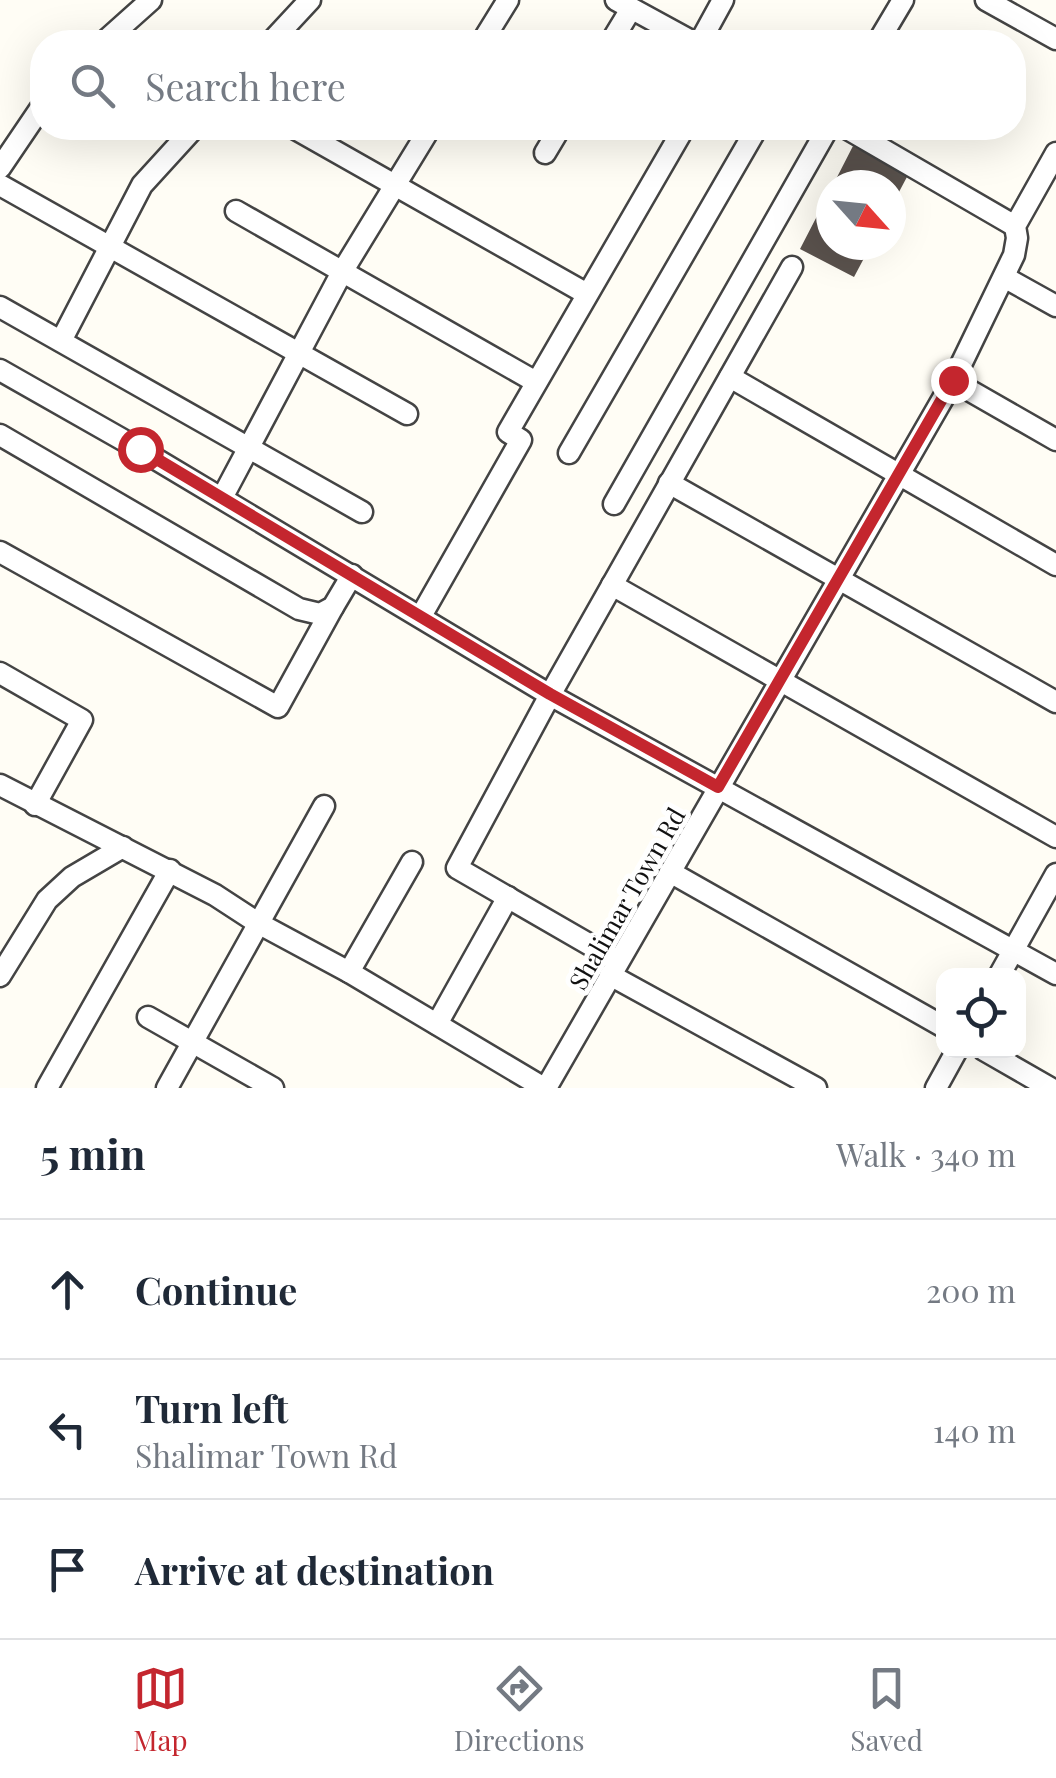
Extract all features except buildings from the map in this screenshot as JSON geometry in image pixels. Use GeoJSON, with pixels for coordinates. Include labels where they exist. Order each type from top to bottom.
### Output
{"type":"FeatureCollection","features":[{"type":"Feature","properties":{"kind":"street"},"geometry":{"type":"LineString","coordinates":[[117,30],[151,0]]}},
{"type":"Feature","properties":{"kind":"street"},"geometry":{"type":"LineString","coordinates":[[282,30],[310,0]]}},
{"type":"Feature","properties":{"kind":"street"},"geometry":{"type":"LineString","coordinates":[[489,30],[508,0]]}},
{"type":"Feature","properties":{"kind":"street"},"geometry":{"type":"LineString","coordinates":[[704,30],[723,0]]}},
{"type":"Feature","properties":{"kind":"street"},"geometry":{"type":"LineString","coordinates":[[885,30],[903,0]]}},
{"type":"Feature","properties":{"kind":"street"},"geometry":{"type":"LineString","coordinates":[[993,2],[1056,39]]}},
{"type":"Feature","properties":{"kind":"street"},"geometry":{"type":"LineString","coordinates":[[615,30],[624,4],[673,30]]}},
{"type":"Feature","properties":{"kind":"street"},"geometry":{"type":"LineString","coordinates":[[0,168],[30,124]]}},
{"type":"Feature","properties":{"kind":"street"},"geometry":{"type":"LineString","coordinates":[[61,340],[142,185],[183,140]]}},
{"type":"Feature","properties":{"kind":"street"},"geometry":{"type":"LineString","coordinates":[[316,140],[587,294]]}},
{"type":"Feature","properties":{"kind":"street"},"geometry":{"type":"LineString","coordinates":[[222,498],[342,272],[423,140]]}},
{"type":"Feature","properties":{"kind":"street"},"geometry":{"type":"LineString","coordinates":[[545,153],[553,140]]}},
{"type":"Feature","properties":{"kind":"street"},"geometry":{"type":"LineString","coordinates":[[420,616],[521,440],[508,432],[677,140]]}},
{"type":"Feature","properties":{"kind":"street"},"geometry":{"type":"LineString","coordinates":[[568,454],[750,140]]}},
{"type":"Feature","properties":{"kind":"street"},"geometry":{"type":"LineString","coordinates":[[614,504],[821,140]]}},
{"type":"Feature","properties":{"kind":"street"},"geometry":{"type":"LineString","coordinates":[[867,140],[1015,226]]}},
{"type":"Feature","properties":{"kind":"street","name":"Shalimar Town Rd"},"geometry":{"type":"LineString","coordinates":[[545,1088],[953,380],[1014,255],[1018,238],[1015,226],[1056,153]]}},
{"type":"Feature","properties":{"kind":"street"},"geometry":{"type":"LineString","coordinates":[[0,185],[406,414]]}},
{"type":"Feature","properties":{"kind":"street"},"geometry":{"type":"LineString","coordinates":[[236,211],[536,382]]}},
{"type":"Feature","properties":{"kind":"street"},"geometry":{"type":"LineString","coordinates":[[792,266],[550,694],[458,868],[614,968],[816,1088]]}},
{"type":"Feature","properties":{"kind":"street"},"geometry":{"type":"LineString","coordinates":[[1004,277],[1056,306]]}},
{"type":"Feature","properties":{"kind":"street"},"geometry":{"type":"LineString","coordinates":[[0,306],[362,512]]}},
{"type":"Feature","properties":{"kind":"street"},"geometry":{"type":"LineString","coordinates":[[0,370],[550,694],[1056,974]]}},
{"type":"Feature","properties":{"kind":"street"},"geometry":{"type":"LineString","coordinates":[[730,376],[1056,565]]}},
{"type":"Feature","properties":{"kind":"street"},"geometry":{"type":"LineString","coordinates":[[953,380],[1056,440]]}},
{"type":"Feature","properties":{"kind":"street"},"geometry":{"type":"LineString","coordinates":[[0,435],[299,609],[320,614],[333,607]]}},
{"type":"Feature","properties":{"kind":"street"},"geometry":{"type":"LineString","coordinates":[[669,483],[1056,702]]}},
{"type":"Feature","properties":{"kind":"street"},"geometry":{"type":"LineString","coordinates":[[0,552],[278,707],[352,575]]}},
{"type":"Feature","properties":{"kind":"street"},"geometry":{"type":"LineString","coordinates":[[612,585],[1056,837]]}},
{"type":"Feature","properties":{"kind":"street"},"geometry":{"type":"LineString","coordinates":[[0,673],[82,720],[35,805]]}},
{"type":"Feature","properties":{"kind":"street"},"geometry":{"type":"LineString","coordinates":[[0,785],[170,870],[545,1088]]}},
{"type":"Feature","properties":{"kind":"street"},"geometry":{"type":"LineString","coordinates":[[167,1088],[324,806]]}},
{"type":"Feature","properties":{"kind":"street"},"geometry":{"type":"LineString","coordinates":[[0,976],[47,900],[72,877],[123,847]]}},
{"type":"Feature","properties":{"kind":"street"},"geometry":{"type":"LineString","coordinates":[[348,972],[412,862]]}},
{"type":"Feature","properties":{"kind":"street"},"geometry":{"type":"LineString","coordinates":[[47,1088],[170,870]]}},
{"type":"Feature","properties":{"kind":"street"},"geometry":{"type":"LineString","coordinates":[[670,872],[936,1022]]}},
{"type":"Feature","properties":{"kind":"street"},"geometry":{"type":"LineString","coordinates":[[1004,968],[1056,874]]}},
{"type":"Feature","properties":{"kind":"street"},"geometry":{"type":"LineString","coordinates":[[437,1024],[508,897]]}},
{"type":"Feature","properties":{"kind":"street"},"geometry":{"type":"LineString","coordinates":[[148,1017],[273,1088]]}},
{"type":"Feature","properties":{"kind":"street"},"geometry":{"type":"LineString","coordinates":[[936,1088],[952,1058]]}},
{"type":"Feature","properties":{"kind":"street"},"geometry":{"type":"LineString","coordinates":[[998,1058],[1050,1088]]}},
{"type":"Feature","properties":{"kind":"route"},"geometry":{"type":"LineString","coordinates":[[140,449],[550,694],[718,787],[953,380]]}}]}
